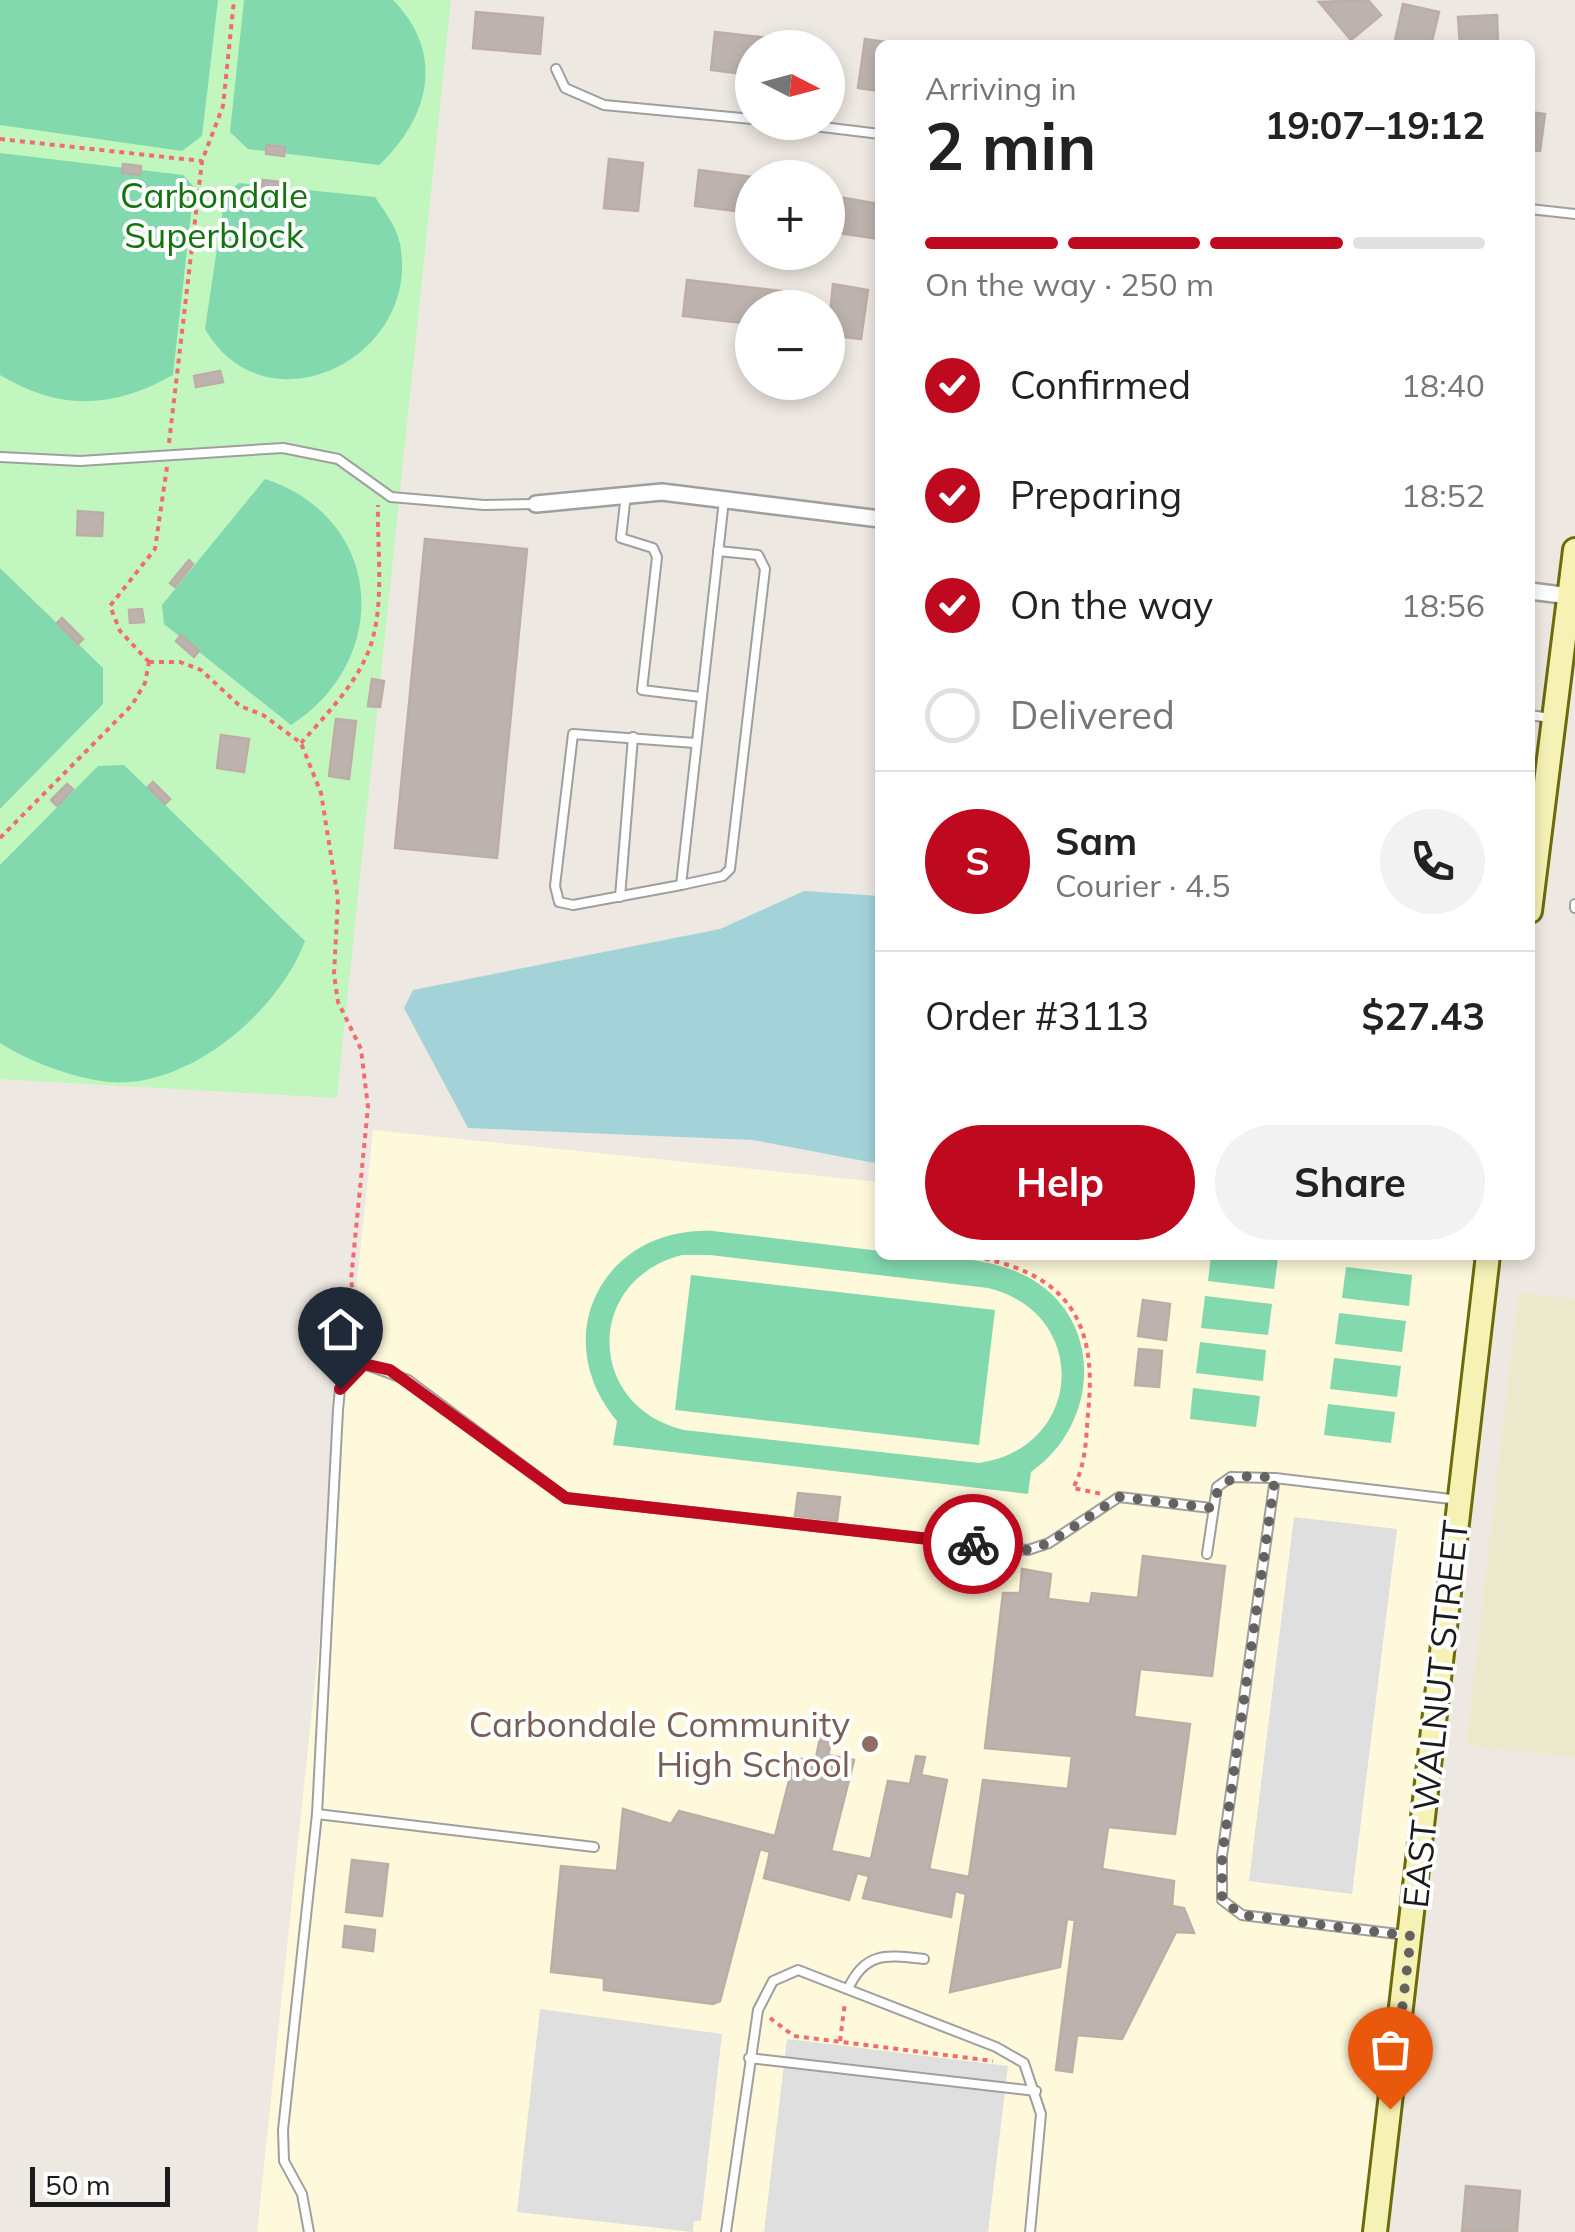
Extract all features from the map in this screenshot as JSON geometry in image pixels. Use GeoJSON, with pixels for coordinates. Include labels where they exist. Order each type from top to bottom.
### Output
{"type":"FeatureCollection","features":[{"type":"Feature","properties":{"kind":"street"},"geometry":{"type":"LineString","coordinates":[[536,504],[662,492],[875,519]]}},
{"type":"Feature","properties":{"kind":"street"},"geometry":{"type":"LineString","coordinates":[[1535,865],[1575,550]]}},
{"type":"Feature","properties":{"kind":"street"},"geometry":{"type":"LineString","coordinates":[[1535,593],[1572,597]]}},
{"type":"Feature","properties":{"kind":"street","name":"EAST WALNUT STREET"},"geometry":{"type":"LineString","coordinates":[[1375,2232],[1487,1260]]}},
{"type":"Feature","properties":{"kind":"lane"},"geometry":{"type":"LineString","coordinates":[[556,70],[565,88],[604,105],[735,117]]}},
{"type":"Feature","properties":{"kind":"lane"},"geometry":{"type":"LineString","coordinates":[[845,130],[875,133]]}},
{"type":"Feature","properties":{"kind":"lane"},"geometry":{"type":"LineString","coordinates":[[1535,210],[1575,214]]}},
{"type":"Feature","properties":{"kind":"lane"},"geometry":{"type":"LineString","coordinates":[[0,457],[80,461],[237,448],[321,453],[358,471],[378,490],[410,500],[536,504]]}},
{"type":"Feature","properties":{"kind":"lane"},"geometry":{"type":"LineString","coordinates":[[626,494],[621,538],[653,548],[656,557],[642,690],[701,697]]}},
{"type":"Feature","properties":{"kind":"lane"},"geometry":{"type":"LineString","coordinates":[[681,885],[724,500]]}},
{"type":"Feature","properties":{"kind":"lane"},"geometry":{"type":"LineString","coordinates":[[695,743],[577,732],[570,740],[555,896],[565,906],[722,876],[730,869],[764,563],[758,555],[718,551]]}},
{"type":"Feature","properties":{"kind":"lane"},"geometry":{"type":"LineString","coordinates":[[1535,716],[1554,718]]}},
{"type":"Feature","properties":{"kind":"lane"},"geometry":{"type":"LineString","coordinates":[[620,896],[633,736]]}},
{"type":"Feature","properties":{"kind":"lane"},"geometry":{"type":"LineString","coordinates":[[309,2232],[302,2194],[284,2162],[283,2130],[317,1814],[340,1389],[364,1364],[408,1380],[566,1498],[1028,1550],[1049,1543],[1119,1497],[1211,1508]]}},
{"type":"Feature","properties":{"kind":"lane"},"geometry":{"type":"LineString","coordinates":[[1207,1554],[1217,1487],[1230,1477],[1275,1478],[1459,1500]]}},
{"type":"Feature","properties":{"kind":"lane"},"geometry":{"type":"LineString","coordinates":[[1275,1478],[1222,1856],[1222,1900],[1242,1915],[1411,1936]]}},
{"type":"Feature","properties":{"kind":"lane"},"geometry":{"type":"LineString","coordinates":[[317,1814],[594,1847]]}},
{"type":"Feature","properties":{"kind":"lane"},"geometry":{"type":"LineString","coordinates":[[848,1989],[861,1966],[880,1955],[924,1958]]}},
{"type":"Feature","properties":{"kind":"lane"},"geometry":{"type":"LineString","coordinates":[[726,2232],[758,2010],[768,1988],[781,1976],[802,1971],[996,2046],[1024,2062],[1036,2092],[1041,2130],[1030,2232]]}},
{"type":"Feature","properties":{"kind":"lane"},"geometry":{"type":"LineString","coordinates":[[749,2058],[1036,2092]]}},
{"type":"Feature","properties":{"kind":"path"},"geometry":{"type":"LineString","coordinates":[[149,662],[120,631],[110,606],[155,549],[202,161],[223,106],[234,0]]}},
{"type":"Feature","properties":{"kind":"path"},"geometry":{"type":"LineString","coordinates":[[0,139],[202,161]]}},
{"type":"Feature","properties":{"kind":"path"},"geometry":{"type":"LineString","coordinates":[[301,743],[355,676],[370,648],[375,623],[378,490]]}},
{"type":"Feature","properties":{"kind":"path"},"geometry":{"type":"LineString","coordinates":[[149,662],[164,660],[201,670],[240,706],[263,715],[301,743],[321,793],[338,899],[334,974],[338,1002],[361,1050],[368,1106],[351,1280],[364,1364]]}},
{"type":"Feature","properties":{"kind":"path"},"geometry":{"type":"LineString","coordinates":[[0,838],[132,705],[145,683],[149,662]]}},
{"type":"Feature","properties":{"kind":"path"},"geometry":{"type":"LineString","coordinates":[[982,1260],[1030,1271],[1066,1299],[1080,1324],[1091,1367],[1082,1472],[1073,1488],[1119,1497]]}},
{"type":"Feature","properties":{"kind":"path"},"geometry":{"type":"LineString","coordinates":[[840,2042],[845,2000]]}},
{"type":"Feature","properties":{"kind":"path"},"geometry":{"type":"LineString","coordinates":[[770,2018],[794,2036],[1005,2062]]}},
{"type":"Feature","properties":{"kind":"shaded area","name":"Carbondale Community High School"},"geometry":{"type":"Polygon","coordinates":[[[373,1130],[875,1181],[875,1260],[1487,1260],[1374,2232],[257,2232],[373,1130]]]}},
{"type":"Feature","properties":{"kind":"shaded area"},"geometry":{"type":"Polygon","coordinates":[[[1294,1517],[1397,1529],[1352,1894],[1249,1881],[1294,1517]]]}},
{"type":"Feature","properties":{"kind":"shaded area"},"geometry":{"type":"Polygon","coordinates":[[[540,2009],[722,2034],[701,2221],[694,2221],[693,2232],[517,2212],[540,2009]]]}},
{"type":"Feature","properties":{"kind":"shaded area"},"geometry":{"type":"Polygon","coordinates":[[[787,2039],[1008,2066],[988,2232],[764,2232],[787,2039]]]}},
{"type":"Feature","properties":{"kind":"green space","name":"Carbondale Superblock"},"geometry":{"type":"Polygon","coordinates":[[[0,0],[451,0],[337,1098],[0,1079],[0,0]]]}},
{"type":"Feature","properties":{"kind":"green space"},"geometry":{"type":"Polygon","coordinates":[[[0,0],[218,0],[202,136],[182,151],[0,125],[0,0]]]}},
{"type":"Feature","properties":{"kind":"green space"},"geometry":{"type":"Polygon","coordinates":[[[244,0],[393,0],[420,42],[425,85],[410,127],[379,165],[248,149],[230,132],[244,0]]]}},
{"type":"Feature","properties":{"kind":"green space"},"geometry":{"type":"Polygon","coordinates":[[[0,153],[183,175],[194,187],[173,375],[129,394],[86,401],[44,395],[0,375],[0,153]]]}},
{"type":"Feature","properties":{"kind":"green space"},"geometry":{"type":"Polygon","coordinates":[[[239,183],[375,197],[393,225],[400,244],[400,285],[387,321],[364,349],[333,369],[299,379],[264,376],[232,360],[205,329],[225,195],[239,183]]]}},
{"type":"Feature","properties":{"kind":"green space"},"geometry":{"type":"Polygon","coordinates":[[[265,479],[304,498],[334,525],[352,557],[361,592],[359,628],[347,664],[324,697],[291,725],[164,624],[162,605],[265,479]]]}},
{"type":"Feature","properties":{"kind":"green space"},"geometry":{"type":"Polygon","coordinates":[[[0,568],[103,668],[103,704],[0,809],[0,568]]]}},
{"type":"Feature","properties":{"kind":"green space"},"geometry":{"type":"Polygon","coordinates":[[[124,765],[305,941],[275,994],[227,1040],[170,1073],[139,1081],[109,1082],[52,1068],[0,1043],[0,865],[98,766],[124,765]]]}},
{"type":"Feature","properties":{"kind":"green space"},"geometry":{"type":"Polygon","coordinates":[[[713,1231],[875,1250],[875,1260],[969,1260],[1008,1268],[1051,1293],[1069,1316],[1080,1343],[1084,1371],[1081,1399],[1071,1427],[1054,1451],[1031,1472],[1028,1494],[613,1445],[617,1421],[596,1388],[587,1355],[587,1322],[598,1292],[616,1267],[642,1247],[675,1234],[713,1231]],[[682,1255],[650,1269],[627,1290],[614,1315],[610,1343],[614,1371],[629,1396],[652,1417],[684,1430],[979,1463],[1014,1452],[1039,1433],[1055,1408],[1062,1379],[1058,1350],[1045,1324],[1021,1302],[988,1288],[710,1255],[682,1255]]]}},
{"type":"Feature","properties":{"kind":"green space"},"geometry":{"type":"Polygon","coordinates":[[[1210,1260],[1278,1260],[1274,1289],[1208,1281],[1210,1260]]]}},
{"type":"Feature","properties":{"kind":"green space"},"geometry":{"type":"Polygon","coordinates":[[[1346,1267],[1412,1275],[1409,1306],[1342,1298],[1346,1267]]]}},
{"type":"Feature","properties":{"kind":"green space"},"geometry":{"type":"Polygon","coordinates":[[[691,1275],[995,1310],[979,1445],[675,1410],[691,1275]]]}},
{"type":"Feature","properties":{"kind":"green space"},"geometry":{"type":"Polygon","coordinates":[[[1518,1292],[1575,1299],[1575,1758],[1466,1746],[1518,1292]]]}},
{"type":"Feature","properties":{"kind":"green space"},"geometry":{"type":"Polygon","coordinates":[[[1205,1296],[1272,1304],[1268,1335],[1201,1328],[1205,1296]]]}},
{"type":"Feature","properties":{"kind":"green space"},"geometry":{"type":"Polygon","coordinates":[[[1339,1313],[1406,1321],[1402,1352],[1335,1344],[1339,1313]]]}},
{"type":"Feature","properties":{"kind":"green space"},"geometry":{"type":"Polygon","coordinates":[[[1200,1342],[1266,1350],[1263,1381],[1196,1373],[1200,1342]]]}},
{"type":"Feature","properties":{"kind":"green space"},"geometry":{"type":"Polygon","coordinates":[[[1334,1358],[1401,1366],[1397,1397],[1330,1389],[1334,1358]]]}},
{"type":"Feature","properties":{"kind":"green space"},"geometry":{"type":"Polygon","coordinates":[[[1193,1388],[1260,1396],[1256,1427],[1190,1419],[1193,1388]]]}},
{"type":"Feature","properties":{"kind":"green space"},"geometry":{"type":"Polygon","coordinates":[[[1328,1404],[1395,1412],[1391,1443],[1324,1435],[1328,1404]]]}},
{"type":"Feature","properties":{"kind":"water"},"geometry":{"type":"Polygon","coordinates":[[[804,891],[875,896],[875,1163],[753,1140],[468,1128],[404,1008],[413,990],[720,929],[804,891]]]}},
{"type":"Feature","properties":{"kind":"building"},"geometry":{"type":"Polygon","coordinates":[[[1368,0],[1381,15],[1351,40],[1319,2],[1368,0]]]}},
{"type":"Feature","properties":{"kind":"building"},"geometry":{"type":"Polygon","coordinates":[[[1403,4],[1439,12],[1432,40],[1395,40],[1403,4]]]}},
{"type":"Feature","properties":{"kind":"building"},"geometry":{"type":"Polygon","coordinates":[[[476,12],[543,18],[540,54],[473,48],[476,12]]]}},
{"type":"Feature","properties":{"kind":"building"},"geometry":{"type":"Polygon","coordinates":[[[1497,15],[1498,40],[1460,40],[1458,17],[1497,15]]]}},
{"type":"Feature","properties":{"kind":"building"},"geometry":{"type":"Polygon","coordinates":[[[715,32],[735,34],[735,73],[711,70],[715,32]]]}},
{"type":"Feature","properties":{"kind":"building"},"geometry":{"type":"Polygon","coordinates":[[[865,39],[875,40],[875,90],[858,88],[865,39]]]}},
{"type":"Feature","properties":{"kind":"building"},"geometry":{"type":"Polygon","coordinates":[[[1535,113],[1545,114],[1540,151],[1535,150],[1535,113]]]}},
{"type":"Feature","properties":{"kind":"building"},"geometry":{"type":"Polygon","coordinates":[[[267,145],[285,147],[284,156],[266,154],[267,145]]]}},
{"type":"Feature","properties":{"kind":"building"},"geometry":{"type":"Polygon","coordinates":[[[609,159],[643,163],[638,211],[604,208],[609,159]]]}},
{"type":"Feature","properties":{"kind":"building"},"geometry":{"type":"Polygon","coordinates":[[[123,164],[141,166],[140,175],[122,173],[123,164]]]}},
{"type":"Feature","properties":{"kind":"building"},"geometry":{"type":"Polygon","coordinates":[[[699,170],[735,175],[735,211],[695,206],[699,170]]]}},
{"type":"Feature","properties":{"kind":"building"},"geometry":{"type":"Polygon","coordinates":[[[263,180],[281,182],[280,190],[262,188],[263,180]]]}},
{"type":"Feature","properties":{"kind":"building"},"geometry":{"type":"Polygon","coordinates":[[[845,198],[875,203],[875,238],[845,234],[845,198]]]}},
{"type":"Feature","properties":{"kind":"building"},"geometry":{"type":"Polygon","coordinates":[[[687,280],[772,290],[735,290],[735,322],[683,316],[687,280]]]}},
{"type":"Feature","properties":{"kind":"building"},"geometry":{"type":"Polygon","coordinates":[[[833,284],[868,290],[861,339],[845,337],[845,290],[832,290],[833,284]]]}},
{"type":"Feature","properties":{"kind":"building"},"geometry":{"type":"Polygon","coordinates":[[[220,371],[223,382],[196,387],[194,376],[220,371]]]}},
{"type":"Feature","properties":{"kind":"building"},"geometry":{"type":"Polygon","coordinates":[[[78,511],[103,513],[102,536],[77,535],[78,511]]]}},
{"type":"Feature","properties":{"kind":"building"},"geometry":{"type":"Polygon","coordinates":[[[425,539],[527,549],[497,858],[395,848],[425,539]]]}},
{"type":"Feature","properties":{"kind":"building"},"geometry":{"type":"Polygon","coordinates":[[[189,560],[193,564],[175,587],[170,583],[189,560]]]}},
{"type":"Feature","properties":{"kind":"building"},"geometry":{"type":"Polygon","coordinates":[[[142,609],[144,622],[130,623],[129,610],[142,609]]]}},
{"type":"Feature","properties":{"kind":"building"},"geometry":{"type":"Polygon","coordinates":[[[62,618],[83,639],[78,644],[57,623],[62,618]]]}},
{"type":"Feature","properties":{"kind":"building"},"geometry":{"type":"Polygon","coordinates":[[[181,635],[199,651],[194,657],[176,641],[181,635]]]}},
{"type":"Feature","properties":{"kind":"building"},"geometry":{"type":"Polygon","coordinates":[[[372,679],[384,681],[380,707],[368,706],[372,679]]]}},
{"type":"Feature","properties":{"kind":"building"},"geometry":{"type":"Polygon","coordinates":[[[336,719],[356,721],[349,779],[329,776],[336,719]]]}},
{"type":"Feature","properties":{"kind":"building"},"geometry":{"type":"Polygon","coordinates":[[[221,735],[249,739],[244,772],[217,768],[221,735]]]}},
{"type":"Feature","properties":{"kind":"building"},"geometry":{"type":"Polygon","coordinates":[[[153,782],[170,799],[165,804],[148,787],[153,782]]]}},
{"type":"Feature","properties":{"kind":"building"},"geometry":{"type":"Polygon","coordinates":[[[67,784],[73,789],[57,806],[51,800],[67,784]]]}},
{"type":"Feature","properties":{"kind":"building"},"geometry":{"type":"Polygon","coordinates":[[[1143,1300],[1170,1304],[1166,1340],[1138,1336],[1143,1300]]]}},
{"type":"Feature","properties":{"kind":"building"},"geometry":{"type":"Polygon","coordinates":[[[1139,1349],[1162,1351],[1159,1387],[1135,1385],[1139,1349]]]}},
{"type":"Feature","properties":{"kind":"building"},"geometry":{"type":"Polygon","coordinates":[[[798,1493],[840,1497],[837,1521],[795,1516],[798,1493]]]}},
{"type":"Feature","properties":{"kind":"building"},"geometry":{"type":"Polygon","coordinates":[[[1143,1556],[1225,1566],[1212,1676],[1140,1669],[1134,1717],[1190,1724],[1175,1834],[1108,1827],[1102,1869],[1174,1881],[1172,1906],[1184,1908],[1194,1933],[1176,1932],[1122,2039],[1077,2035],[1072,2072],[1056,2070],[1075,1920],[1067,1919],[1060,1967],[950,1992],[966,1894],[955,1891],[951,1917],[863,1898],[869,1876],[857,1873],[849,1900],[764,1878],[770,1852],[760,1849],[720,2001],[713,2004],[604,1990],[604,1978],[551,1972],[561,1866],[617,1871],[623,1809],[671,1824],[679,1811],[775,1836],[795,1757],[815,1763],[821,1733],[833,1736],[828,1755],[854,1760],[831,1851],[871,1859],[888,1781],[910,1784],[916,1756],[925,1757],[921,1775],[947,1780],[929,1869],[969,1877],[983,1780],[1068,1789],[1072,1756],[985,1748],[1003,1593],[1020,1593],[1022,1569],[1051,1574],[1048,1599],[1090,1604],[1092,1593],[1138,1598],[1143,1556]]]}},
{"type":"Feature","properties":{"kind":"building"},"geometry":{"type":"Polygon","coordinates":[[[352,1860],[388,1864],[382,1916],[346,1912],[352,1860]]]}},
{"type":"Feature","properties":{"kind":"building"},"geometry":{"type":"Polygon","coordinates":[[[345,1926],[375,1930],[373,1951],[343,1947],[345,1926]]]}},
{"type":"Feature","properties":{"kind":"building"},"geometry":{"type":"Polygon","coordinates":[[[1466,2186],[1520,2191],[1517,2232],[1462,2232],[1466,2186]]]}},
{"type":"Feature","properties":{"kind":"way so far"},"geometry":{"type":"LineString","coordinates":[[973,1544],[1028,1550],[1049,1543],[1119,1497],[1211,1508],[1217,1487],[1230,1477],[1275,1478],[1270,1490],[1222,1856],[1222,1900],[1242,1915],[1411,1936],[1390,2109]]}},
{"type":"Feature","properties":{"kind":"place","name":"Carbondale Community High School"},"geometry":{"type":"Point","coordinates":[870,1744]}},
{"type":"Feature","properties":{"kind":"route"},"geometry":{"type":"LineString","coordinates":[[340,1389],[364,1364],[390,1370],[566,1498],[973,1544]]}}]}
